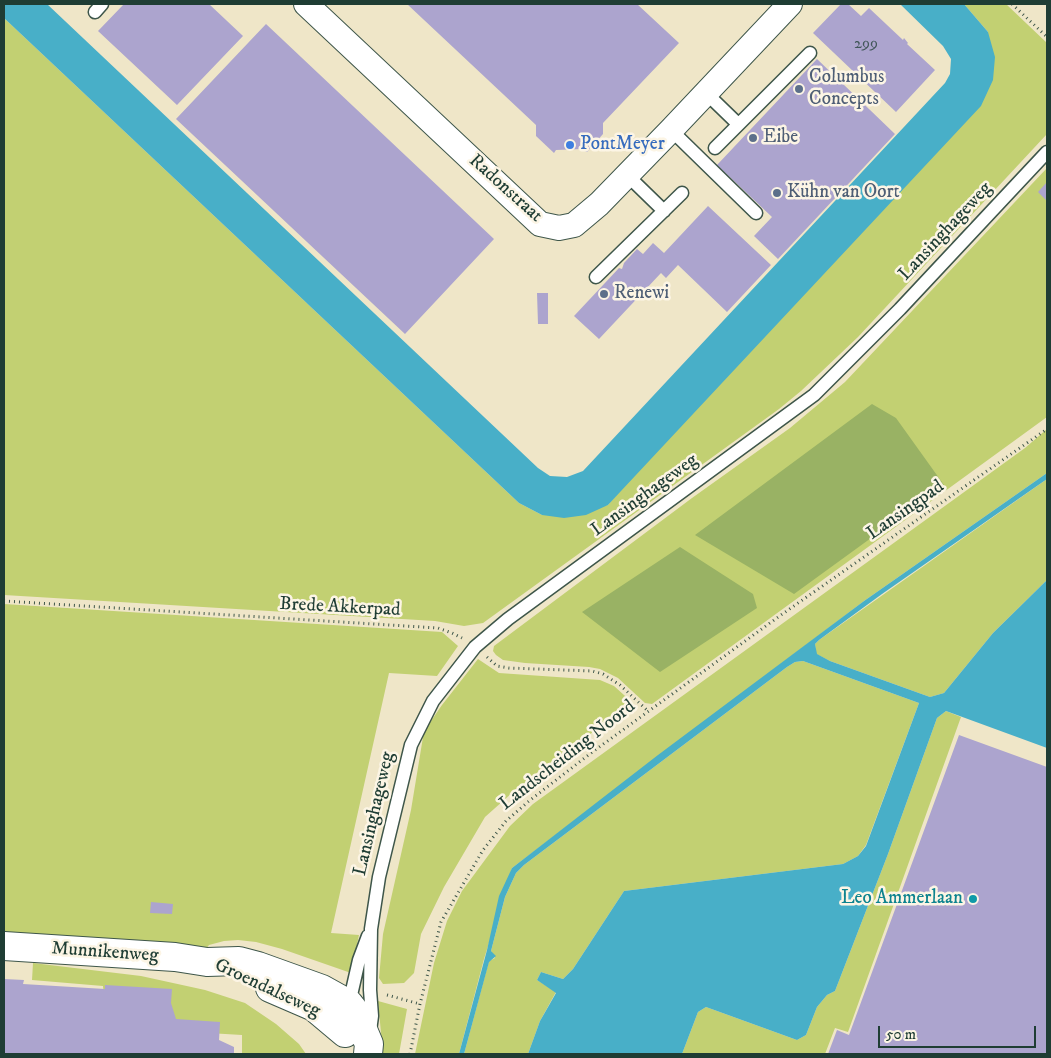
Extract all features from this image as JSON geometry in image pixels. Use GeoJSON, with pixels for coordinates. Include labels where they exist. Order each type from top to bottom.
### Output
{"type":"FeatureCollection","features":[{"type":"Feature","properties":{"kind":"street","name":"Radonstraat"},"geometry":{"type":"LineString","coordinates":[[306,4],[540,224],[560,228],[574,225],[599,204],[790,4]]}},
{"type":"Feature","properties":{"kind":"street","name":"Munnikenweg"},"geometry":{"type":"LineString","coordinates":[[4,946],[175,957],[207,962]]}},
{"type":"Feature","properties":{"kind":"street","name":"Groendalseweg"},"geometry":{"type":"LineString","coordinates":[[207,962],[239,961],[258,966],[322,989],[349,1004],[356,1013],[357,1046]]}},
{"type":"Feature","properties":{"kind":"street","name":"Groendalseweg"},"geometry":{"type":"LineString","coordinates":[[207,962],[314,1007],[357,1046]]}},
{"type":"Feature","properties":{"kind":"lane"},"geometry":{"type":"LineString","coordinates":[[715,148],[810,53]]}},
{"type":"Feature","properties":{"kind":"lane"},"geometry":{"type":"LineString","coordinates":[[706,93],[738,124]]}},
{"type":"Feature","properties":{"kind":"lane"},"geometry":{"type":"LineString","coordinates":[[671,130],[756,214]]}},
{"type":"Feature","properties":{"kind":"lane","name":"Lansinghageweg"},"geometry":{"type":"LineString","coordinates":[[357,1046],[372,1016],[370,990],[371,929],[379,877],[410,745],[433,701],[475,647],[508,619],[814,395],[900,309],[1047,152]]}},
{"type":"Feature","properties":{"kind":"lane"},"geometry":{"type":"LineString","coordinates":[[627,175],[664,211]]}},
{"type":"Feature","properties":{"kind":"lane"},"geometry":{"type":"LineString","coordinates":[[596,277],[682,193]]}},
{"type":"Feature","properties":{"kind":"lane","name":"Lansinghageweg"},"geometry":{"type":"LineString","coordinates":[[349,1004],[359,960],[371,929]]}},
{"type":"Feature","properties":{"kind":"path"},"geometry":{"type":"LineString","coordinates":[[1012,4],[1047,37]]}},
{"type":"Feature","properties":{"kind":"path","name":"Lansingpad"},"geometry":{"type":"LineString","coordinates":[[781,615],[1047,429]]}},
{"type":"Feature","properties":{"kind":"path","name":"Brede Akkerpad"},"geometry":{"type":"LineString","coordinates":[[4,601],[438,628],[452,633],[475,647],[497,666],[603,674],[620,685],[648,712]]}},
{"type":"Feature","properties":{"kind":"path","name":"Landscheiding Noord"},"geometry":{"type":"LineString","coordinates":[[410,1054],[420,1004],[441,922],[482,850],[506,821],[529,801],[781,615]]}},
{"type":"Feature","properties":{"kind":"green space"},"geometry":{"type":"Polygon","coordinates":[[[964,4],[1006,4],[1047,43],[1047,134],[858,337],[801,391],[779,409],[483,623],[464,626],[435,621],[4,595],[4,18],[519,503],[542,515],[608,505],[988,32],[964,4]]]}},
{"type":"Feature","properties":{"kind":"green space"},"geometry":{"type":"Polygon","coordinates":[[[1047,168],[1047,417],[652,704],[645,703],[618,678],[600,669],[525,663],[503,660],[496,655],[493,651],[494,646],[692,498],[790,428],[845,382],[1047,168]]]}},
{"type":"Feature","properties":{"kind":"green space"},"geometry":{"type":"Polygon","coordinates":[[[872,404],[896,418],[944,485],[794,594],[695,535],[872,404]]]}},
{"type":"Feature","properties":{"kind":"green space"},"geometry":{"type":"Polygon","coordinates":[[[1047,429],[1047,473],[864,601],[512,868],[484,959],[459,1054],[415,1054],[434,963],[447,921],[462,891],[510,826],[533,804],[1025,448],[1047,429]]]}},
{"type":"Feature","properties":{"kind":"green space"},"geometry":{"type":"Polygon","coordinates":[[[1047,479],[1047,580],[993,633],[944,693],[930,697],[830,661],[816,654],[815,644],[819,640],[1047,479]]]}},
{"type":"Feature","properties":{"kind":"green space"},"geometry":{"type":"Polygon","coordinates":[[[680,547],[753,594],[757,608],[660,672],[582,612],[680,547]]]}},
{"type":"Feature","properties":{"kind":"green space"},"geometry":{"type":"Polygon","coordinates":[[[4,604],[442,632],[458,646],[437,676],[389,673],[331,933],[359,935],[351,973],[282,949],[256,942],[238,940],[209,945],[203,953],[4,935],[4,604]]]}},
{"type":"Feature","properties":{"kind":"green space"},"geometry":{"type":"Polygon","coordinates":[[[478,659],[499,673],[600,680],[614,686],[634,704],[567,750],[512,793],[485,817],[444,887],[421,934],[414,973],[404,983],[383,984],[379,978],[383,934],[411,810],[424,731],[478,659]]]}},
{"type":"Feature","properties":{"kind":"green space"},"geometry":{"type":"Polygon","coordinates":[[[803,661],[919,703],[866,845],[858,856],[843,864],[624,891],[573,969],[563,979],[541,972],[537,980],[556,992],[540,1021],[528,1054],[464,1054],[489,961],[495,958],[491,951],[505,897],[516,873],[524,865],[787,667],[795,662],[803,661]]]}},
{"type":"Feature","properties":{"kind":"green space"},"geometry":{"type":"Polygon","coordinates":[[[946,711],[961,717],[848,1032],[835,1028],[825,1054],[682,1054],[698,1012],[706,1007],[797,1040],[806,1035],[817,1007],[827,995],[835,991],[888,854],[937,718],[946,711]]]}},
{"type":"Feature","properties":{"kind":"green space"},"geometry":{"type":"Polygon","coordinates":[[[33,963],[141,976],[205,990],[245,1003],[276,1024],[299,1044],[306,1054],[242,1054],[242,1035],[107,1027],[103,986],[32,980],[33,963]]]}},
{"type":"Feature","properties":{"kind":"green space"},"geometry":{"type":"Polygon","coordinates":[[[378,1001],[407,1009],[399,1054],[383,1054],[378,1001]]]}},
{"type":"Feature","properties":{"kind":"water"},"geometry":{"type":"Polygon","coordinates":[[[4,4],[47,4],[538,468],[550,476],[567,477],[583,471],[945,83],[950,74],[951,59],[943,46],[900,4],[964,4],[988,32],[995,57],[993,80],[981,106],[608,505],[586,515],[564,518],[542,515],[519,503],[4,18],[4,4]]]}},
{"type":"Feature","properties":{"kind":"water"},"geometry":{"type":"Polygon","coordinates":[[[1047,473],[1047,479],[882,594],[815,644],[817,654],[830,661],[930,697],[944,693],[993,633],[1047,580],[1047,748],[946,711],[937,718],[888,854],[835,991],[827,995],[817,1007],[806,1035],[797,1040],[706,1007],[698,1012],[682,1054],[528,1054],[540,1021],[556,993],[537,980],[541,972],[563,979],[573,969],[624,891],[843,864],[858,856],[866,846],[919,703],[803,661],[795,662],[787,667],[524,865],[516,873],[505,897],[491,951],[496,956],[489,962],[464,1054],[459,1054],[487,950],[499,896],[512,868],[658,755],[864,601],[1047,473]]]}},
{"type":"Feature","properties":{"kind":"building"},"geometry":{"type":"Polygon","coordinates":[[[124,4],[209,4],[243,36],[177,105],[98,31],[124,4]]]}},
{"type":"Feature","properties":{"kind":"building"},"geometry":{"type":"Polygon","coordinates":[[[407,4],[637,4],[679,43],[603,123],[603,134],[587,152],[581,149],[556,150],[554,153],[536,136],[536,125],[407,4]]]}},
{"type":"Feature","properties":{"kind":"building"},"geometry":{"type":"Polygon","coordinates":[[[841,4],[848,4],[861,16],[869,8],[903,40],[904,38],[907,44],[935,70],[896,112],[813,33],[841,4]]]}},
{"type":"Feature","properties":{"kind":"building"},"geometry":{"type":"Polygon","coordinates":[[[266,24],[494,239],[405,334],[176,119],[266,24]]]}},
{"type":"Feature","properties":{"kind":"building"},"geometry":{"type":"Polygon","coordinates":[[[817,59],[895,134],[778,259],[754,236],[772,217],[717,165],[817,59]]]}},
{"type":"Feature","properties":{"kind":"building"},"geometry":{"type":"Polygon","coordinates":[[[1047,182],[1047,201],[1038,192],[1047,182]]]}},
{"type":"Feature","properties":{"kind":"building"},"geometry":{"type":"Polygon","coordinates":[[[708,206],[771,265],[727,312],[678,265],[666,278],[661,273],[599,339],[574,316],[619,268],[622,269],[624,263],[637,249],[643,254],[653,243],[664,253],[708,206]]]}},
{"type":"Feature","properties":{"kind":"building"},"geometry":{"type":"Polygon","coordinates":[[[537,293],[548,293],[548,324],[538,324],[537,293]]]}},
{"type":"Feature","properties":{"kind":"building","name":"Leo Ammerlaan"},"geometry":{"type":"Polygon","coordinates":[[[959,735],[1047,767],[1047,1054],[828,1054],[837,1030],[849,1035],[959,735]]]}},
{"type":"Feature","properties":{"kind":"building"},"geometry":{"type":"Polygon","coordinates":[[[151,902],[173,904],[172,914],[150,913],[151,902]]]}},
{"type":"Feature","properties":{"kind":"building"},"geometry":{"type":"Polygon","coordinates":[[[4,979],[24,980],[23,984],[105,989],[105,985],[172,989],[171,1003],[176,1019],[220,1022],[219,1040],[234,1047],[234,1054],[4,1054],[4,979]]]}},
{"type":"Feature","properties":{"kind":"place","name":"Columbus Concepts"},"geometry":{"type":"Point","coordinates":[799,89]}},
{"type":"Feature","properties":{"kind":"place","name":"Eibe"},"geometry":{"type":"Point","coordinates":[753,138]}},
{"type":"Feature","properties":{"kind":"place","name":"PontMeyer"},"geometry":{"type":"Point","coordinates":[570,145]}},
{"type":"Feature","properties":{"kind":"place","name":"Kühn van Oort"},"geometry":{"type":"Point","coordinates":[777,193]}},
{"type":"Feature","properties":{"kind":"place","name":"Renewi"},"geometry":{"type":"Point","coordinates":[604,294]}},
{"type":"Feature","properties":{"kind":"place","name":"Leo Ammerlaan"},"geometry":{"type":"Point","coordinates":[973,899]}}]}
